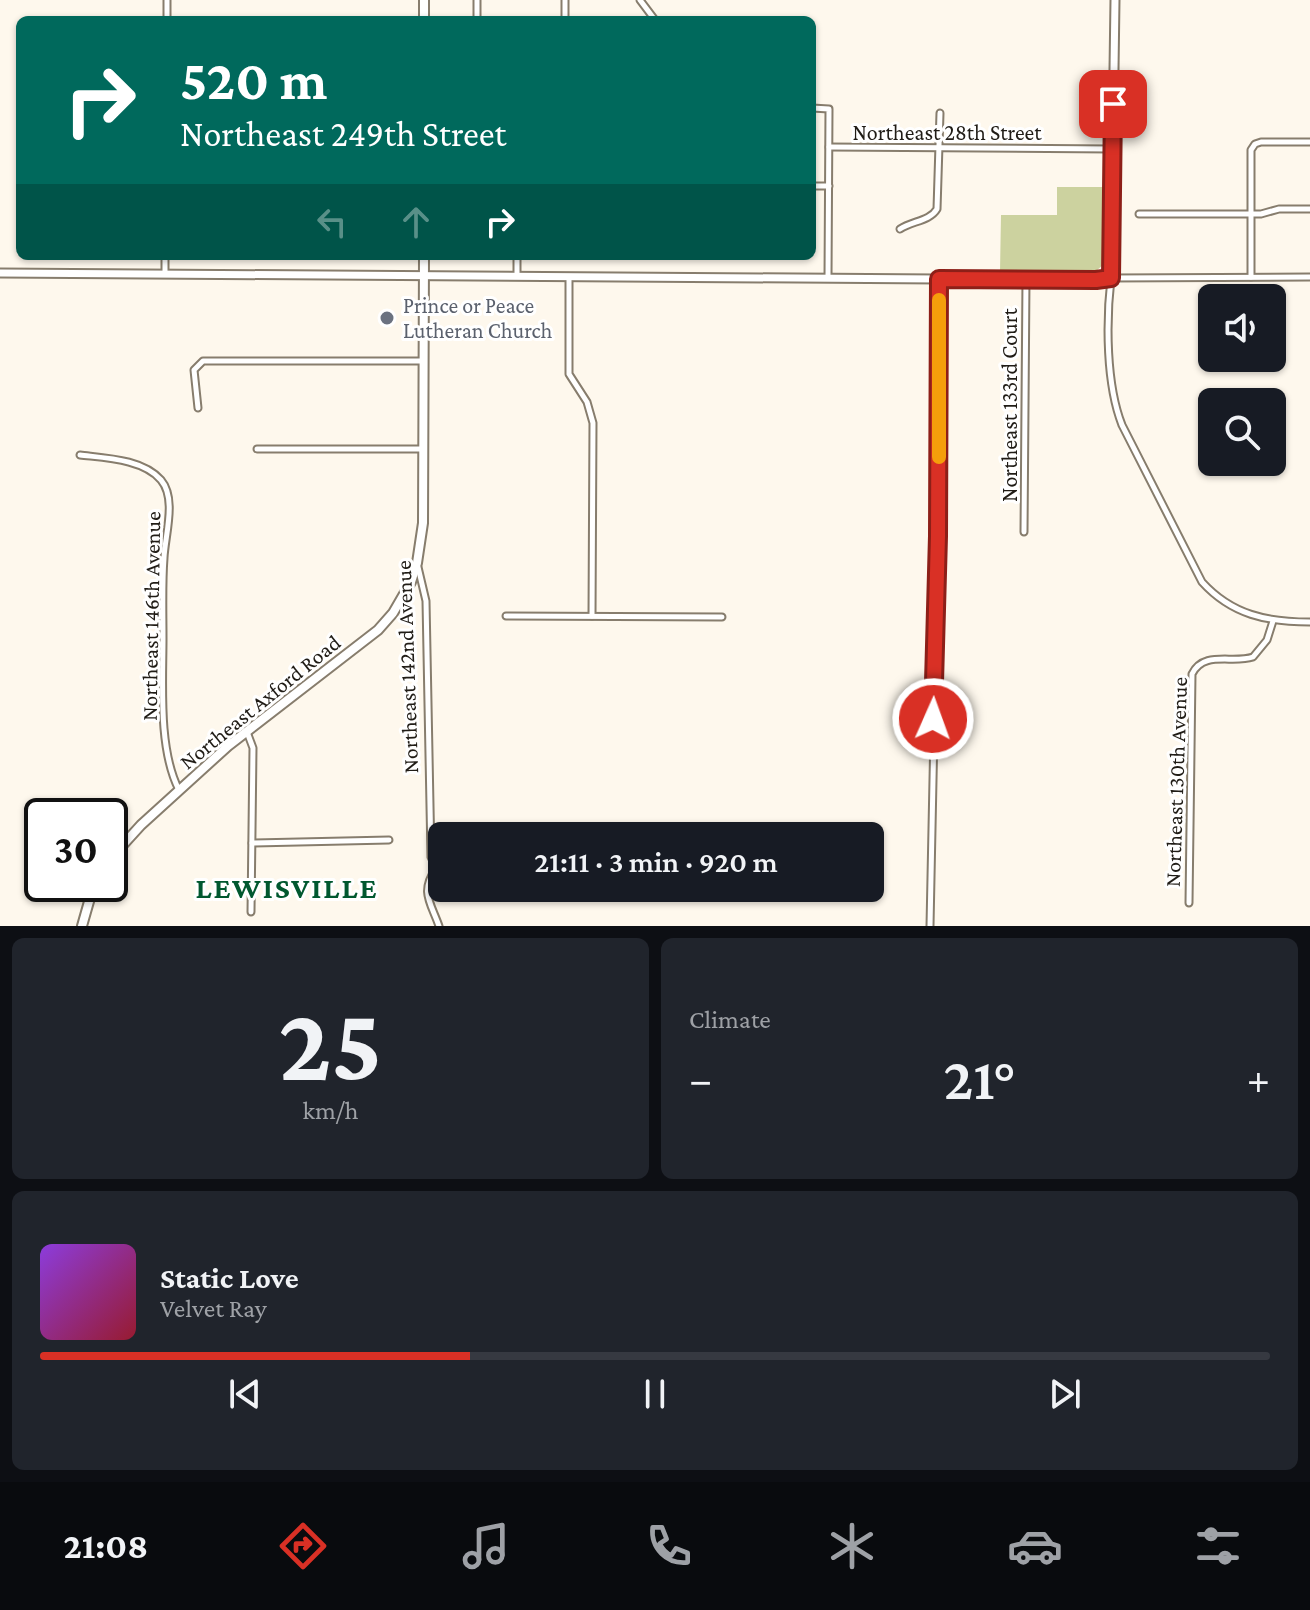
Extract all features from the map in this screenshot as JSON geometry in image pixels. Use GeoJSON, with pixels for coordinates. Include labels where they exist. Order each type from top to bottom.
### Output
{"type":"FeatureCollection","features":[{"type":"Feature","properties":{"kind":"main road","name":"Northeast 142nd Avenue"},"geometry":{"type":"LineString","coordinates":[[417,563],[423,523],[424,260]]}},
{"type":"Feature","properties":{"kind":"main road","name":"Northeast Axford Road"},"geometry":{"type":"LineString","coordinates":[[128,838],[246,731],[369,639],[405,595],[417,563]]}},
{"type":"Feature","properties":{"kind":"main road"},"geometry":{"type":"LineString","coordinates":[[82,926],[89,902]]}},
{"type":"Feature","properties":{"kind":"street"},"geometry":{"type":"LineString","coordinates":[[1115,0],[1110,378],[1118,415],[1195,572],[1211,592],[1231,607],[1273,621],[1310,622]]}},
{"type":"Feature","properties":{"kind":"street"},"geometry":{"type":"LineString","coordinates":[[816,108],[829,109],[828,278]]}},
{"type":"Feature","properties":{"kind":"street"},"geometry":{"type":"LineString","coordinates":[[900,229],[911,221],[930,217],[936,211],[940,113]]}},
{"type":"Feature","properties":{"kind":"street"},"geometry":{"type":"LineString","coordinates":[[1251,277],[1251,150],[1255,144],[1310,142]]}},
{"type":"Feature","properties":{"kind":"street","name":"Northeast 28th Street"},"geometry":{"type":"LineString","coordinates":[[829,147],[1112,149]]}},
{"type":"Feature","properties":{"kind":"street"},"geometry":{"type":"LineString","coordinates":[[816,186],[829,186]]}},
{"type":"Feature","properties":{"kind":"street"},"geometry":{"type":"LineString","coordinates":[[1139,214],[1251,214],[1279,209],[1310,209]]}},
{"type":"Feature","properties":{"kind":"street"},"geometry":{"type":"LineString","coordinates":[[165,260],[165,274]]}},
{"type":"Feature","properties":{"kind":"street"},"geometry":{"type":"LineString","coordinates":[[517,260],[517,277]]}},
{"type":"Feature","properties":{"kind":"street"},"geometry":{"type":"LineString","coordinates":[[0,273],[939,279],[1310,277]]}},
{"type":"Feature","properties":{"kind":"street"},"geometry":{"type":"LineString","coordinates":[[569,277],[569,374],[587,402],[593,423],[592,616]]}},
{"type":"Feature","properties":{"kind":"street"},"geometry":{"type":"LineString","coordinates":[[930,926],[938,536],[939,279]]}},
{"type":"Feature","properties":{"kind":"street","name":"Northeast 133rd Court"},"geometry":{"type":"LineString","coordinates":[[1024,532],[1026,279]]}},
{"type":"Feature","properties":{"kind":"street"},"geometry":{"type":"LineString","coordinates":[[198,408],[194,370],[203,361],[423,361]]}},
{"type":"Feature","properties":{"kind":"street"},"geometry":{"type":"LineString","coordinates":[[257,449],[422,449]]}},
{"type":"Feature","properties":{"kind":"street","name":"Northeast 146th Avenue"},"geometry":{"type":"LineString","coordinates":[[80,455],[138,466],[158,476],[167,491],[162,715],[173,779],[179,791]]}},
{"type":"Feature","properties":{"kind":"street","name":"Northeast 142nd Avenue"},"geometry":{"type":"LineString","coordinates":[[417,563],[426,601],[430,822]]}},
{"type":"Feature","properties":{"kind":"street"},"geometry":{"type":"LineString","coordinates":[[506,616],[722,617]]}},
{"type":"Feature","properties":{"kind":"street","name":"Northeast 130th Avenue"},"geometry":{"type":"LineString","coordinates":[[1189,903],[1192,674],[1197,665],[1206,660],[1253,657],[1267,640],[1273,621]]}},
{"type":"Feature","properties":{"kind":"street"},"geometry":{"type":"LineString","coordinates":[[246,731],[253,748],[251,912]]}},
{"type":"Feature","properties":{"kind":"street"},"geometry":{"type":"LineString","coordinates":[[252,843],[389,840]]}},
{"type":"Feature","properties":{"kind":"street","name":"Northeast 142nd Avenue"},"geometry":{"type":"LineString","coordinates":[[431,902],[439,926]]}},
{"type":"Feature","properties":{"kind":"green space"},"geometry":{"type":"Polygon","coordinates":[[[1057,187],[1106,187],[1105,263],[1095,272],[1000,272],[1001,215],[1057,215],[1057,187]]]}},
{"type":"Feature","properties":{"kind":"slow traffic"},"geometry":{"type":"LineString","coordinates":[[939,300],[939,457]]}},
{"type":"Feature","properties":{"kind":"place","name":"Prince or Peace Lutheran Church"},"geometry":{"type":"Point","coordinates":[387,318]}},
{"type":"Feature","properties":{"kind":"district","name":"LEWISVILLE"},"geometry":{"type":"Point","coordinates":[287,887]}},
{"type":"Feature","properties":{"kind":"route"},"geometry":{"type":"LineString","coordinates":[[933,719],[938,536],[939,279],[1111,278],[1113,104]]}}]}
